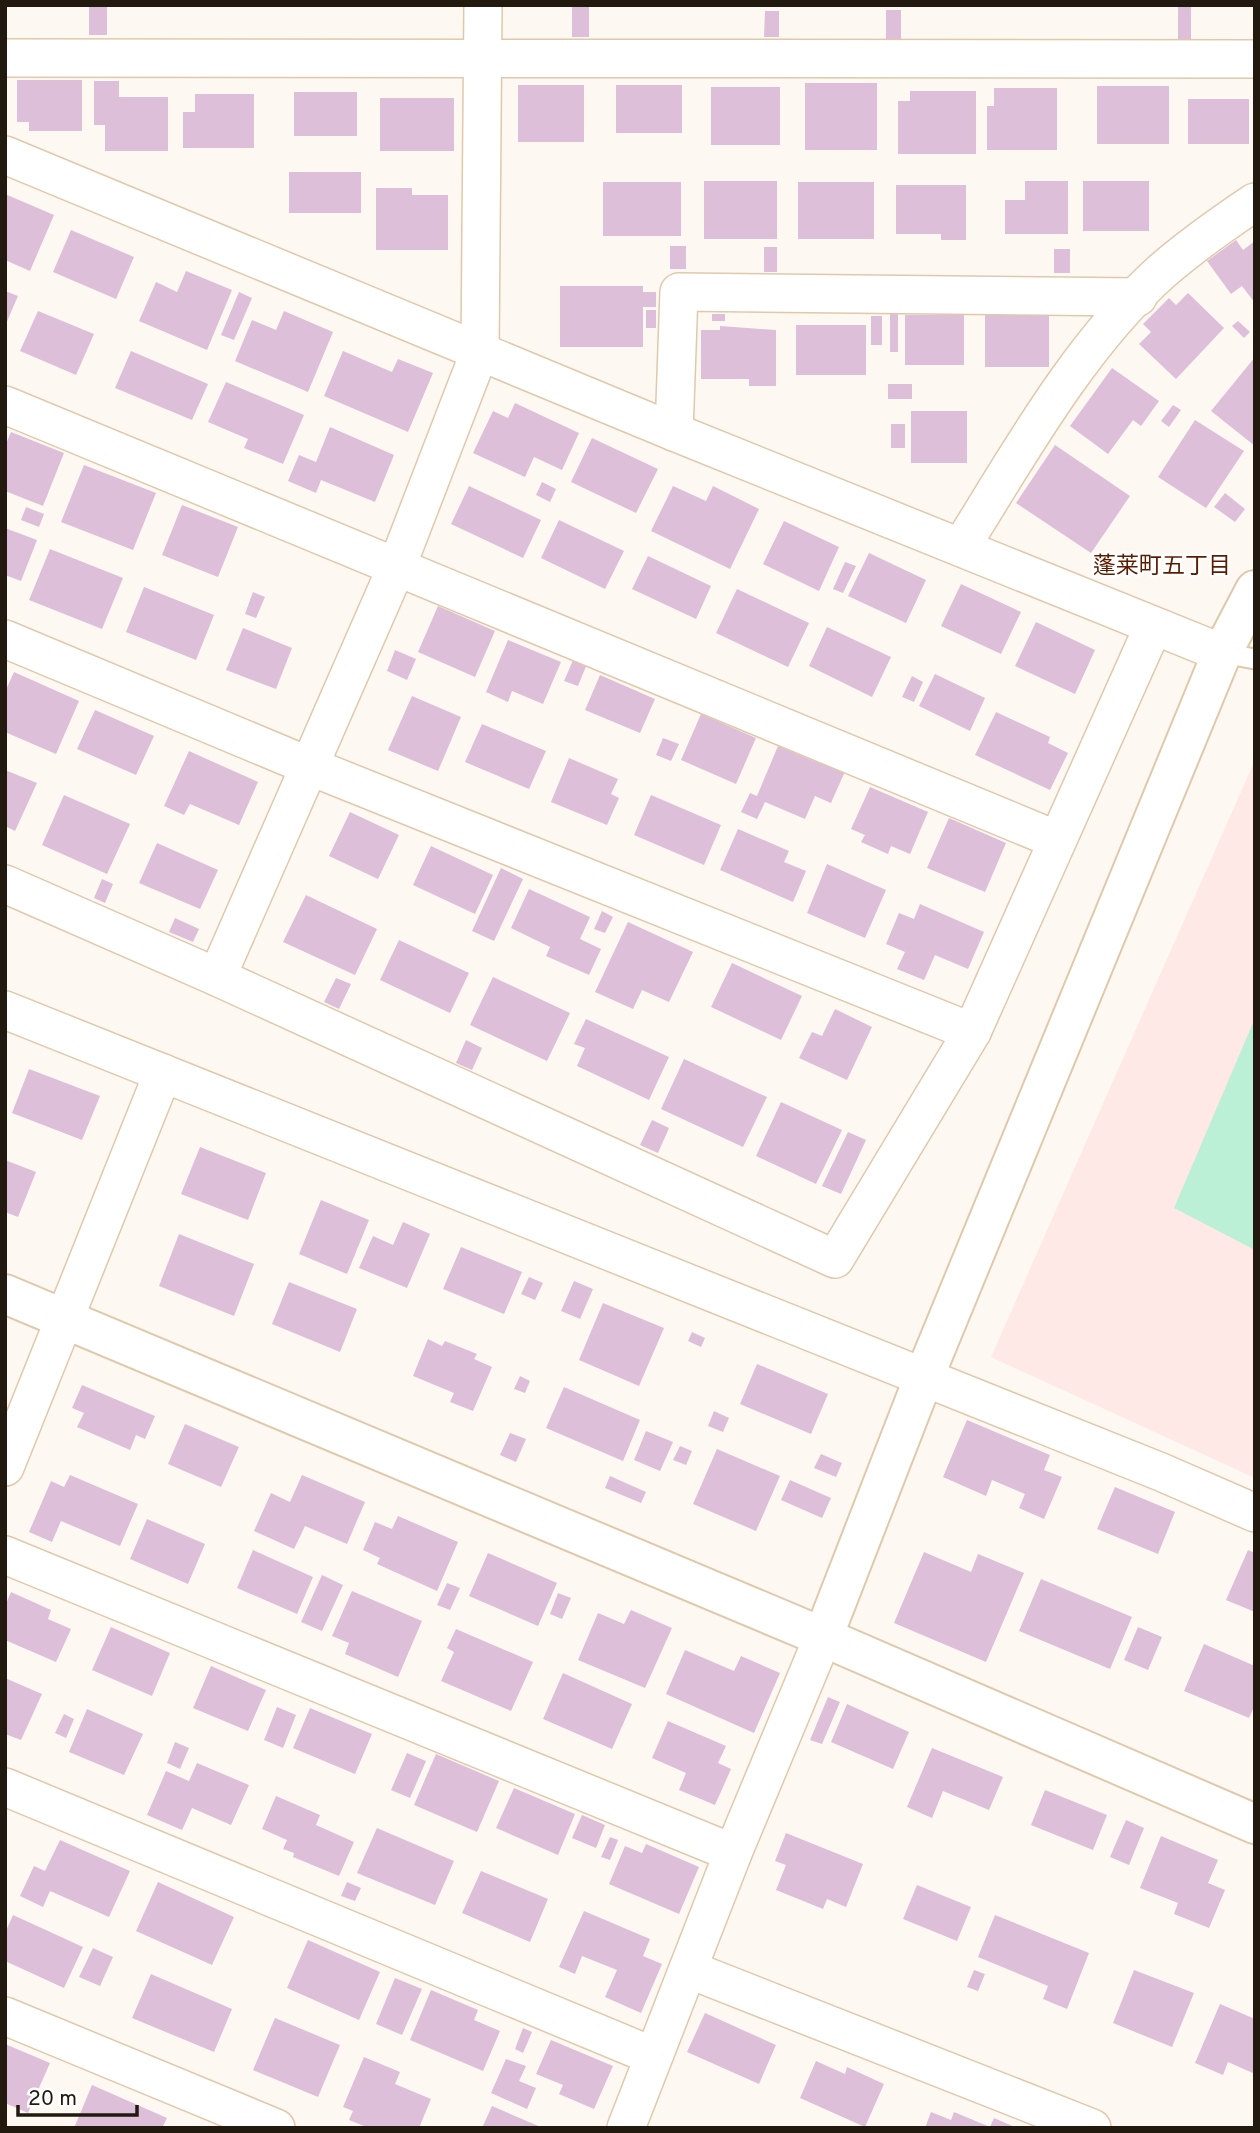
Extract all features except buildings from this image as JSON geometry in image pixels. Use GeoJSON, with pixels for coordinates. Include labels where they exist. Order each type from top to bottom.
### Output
{"type":"FeatureCollection","features":[{"type":"Feature","properties":{"kind":"street"},"geometry":{"type":"LineString","coordinates":[[217,976],[397,566],[480,351],[483,5]]}},
{"type":"Feature","properties":{"kind":"street"},"geometry":{"type":"LineString","coordinates":[[5,58],[1255,59]]}},
{"type":"Feature","properties":{"kind":"street"},"geometry":{"type":"LineString","coordinates":[[5,155],[1153,627],[1239,656]]}},
{"type":"Feature","properties":{"kind":"street"},"geometry":{"type":"LineString","coordinates":[[961,547],[1035,430],[1102,336],[1160,274],[1207,235],[1255,202]]}},
{"type":"Feature","properties":{"kind":"street"},"geometry":{"type":"LineString","coordinates":[[674,432],[679,292],[1138,297]]}},
{"type":"Feature","properties":{"kind":"street"},"geometry":{"type":"LineString","coordinates":[[5,405],[1057,840]]}},
{"type":"Feature","properties":{"kind":"street"},"geometry":{"type":"LineString","coordinates":[[626,2128],[924,1377],[1239,656],[1255,590]]}},
{"type":"Feature","properties":{"kind":"street"},"geometry":{"type":"LineString","coordinates":[[5,884],[217,976],[835,1259],[972,1032],[1153,627]]}},
{"type":"Feature","properties":{"kind":"street"},"geometry":{"type":"LineString","coordinates":[[5,639],[309,765],[972,1032]]}},
{"type":"Feature","properties":{"kind":"street"},"geometry":{"type":"LineString","coordinates":[[5,1010],[924,1377],[1255,1513]]}},
{"type":"Feature","properties":{"kind":"street"},"geometry":{"type":"LineString","coordinates":[[5,1467],[163,1073]]}},
{"type":"Feature","properties":{"kind":"street"},"geometry":{"type":"LineString","coordinates":[[5,1294],[823,1637],[1255,1824]]}},
{"type":"Feature","properties":{"kind":"street"},"geometry":{"type":"LineString","coordinates":[[5,1555],[733,1853]]}},
{"type":"Feature","properties":{"kind":"street"},"geometry":{"type":"LineString","coordinates":[[5,1787],[653,2056]]}},
{"type":"Feature","properties":{"kind":"street"},"geometry":{"type":"LineString","coordinates":[[688,1969],[1092,2128]]}},
{"type":"Feature","properties":{"kind":"street"},"geometry":{"type":"LineString","coordinates":[[5,2016],[276,2128]]}},
{"type":"Feature","properties":{"kind":"shaded area"},"geometry":{"type":"Polygon","coordinates":[[[1255,760],[1255,1478],[991,1357],[1255,760]]]}},
{"type":"Feature","properties":{"kind":"green space"},"geometry":{"type":"Polygon","coordinates":[[[1255,1018],[1255,1250],[1174,1208],[1255,1018]]]}},
{"type":"Feature","properties":{"kind":"district","name":"蓬莱町五丁目"},"geometry":{"type":"Point","coordinates":[1162,567]}}]}
